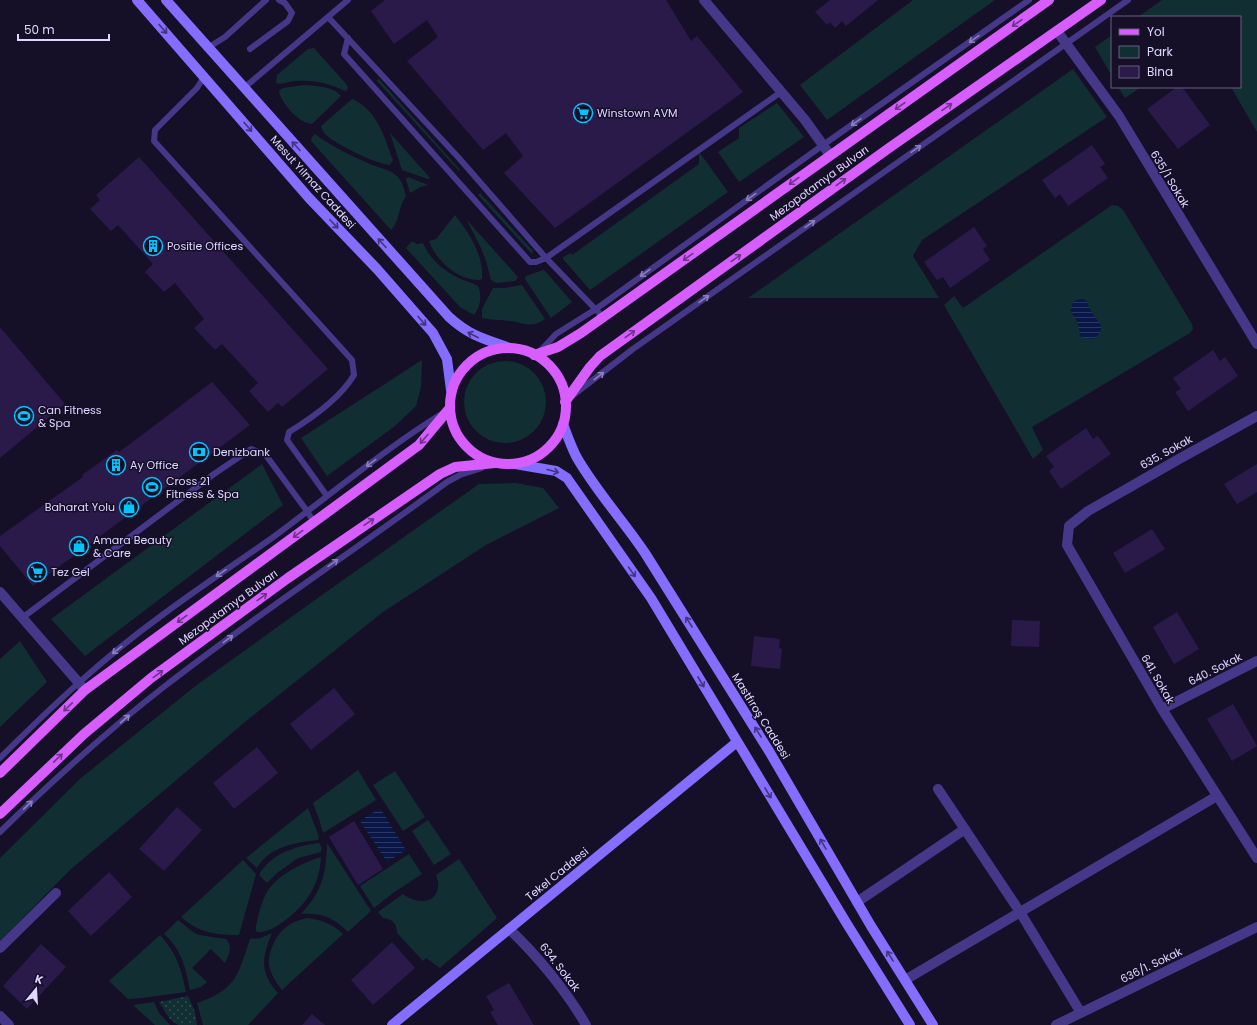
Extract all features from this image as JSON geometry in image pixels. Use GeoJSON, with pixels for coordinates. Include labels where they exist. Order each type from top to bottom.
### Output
{"type":"FeatureCollection","features":[{"type":"Feature","properties":{"kind":"main road","name":"Mesut Yılmaz Caddesi"},"geometry":{"type":"LineString","coordinates":[[137,0],[309,198],[377,269],[433,333],[447,359],[451,390]]}},
{"type":"Feature","properties":{"kind":"main road","name":"Mesut Yılmaz Caddesi"},"geometry":{"type":"LineString","coordinates":[[166,0],[449,318],[475,336],[510,348]]}},
{"type":"Feature","properties":{"kind":"main road","name":"Mezopotamya Bulvarı"},"geometry":{"type":"LineString","coordinates":[[536,354],[558,347],[581,333],[1049,0]]}},
{"type":"Feature","properties":{"kind":"main road","name":"Mezopotamya Bulvarı"},"geometry":{"type":"LineString","coordinates":[[566,401],[590,367],[600,356],[889,148],[1101,0]]}},
{"type":"Feature","properties":{"kind":"main road"},"geometry":{"type":"LineString","coordinates":[[514,464],[531,460],[545,451],[556,439],[563,424],[566,401],[564,390],[556,374],[544,361],[536,354],[510,348],[491,351],[473,359],[460,373],[451,390],[449,409],[453,427],[463,444],[477,456],[495,463],[514,464],[556,471],[567,478],[651,598],[910,1025]]}},
{"type":"Feature","properties":{"kind":"main road","name":"Mezopotamya Bulvarı"},"geometry":{"type":"LineString","coordinates":[[0,773],[82,687],[314,522],[418,445],[449,409]]}},
{"type":"Feature","properties":{"kind":"main road","name":"Mastfıroş Caddesi"},"geometry":{"type":"LineString","coordinates":[[563,424],[576,455],[598,488],[630,529],[770,751],[857,902],[932,1025]]}},
{"type":"Feature","properties":{"kind":"main road","name":"Mezopotamya Bulvarı"},"geometry":{"type":"LineString","coordinates":[[0,814],[66,750],[114,708],[151,678],[288,578],[440,474],[455,467],[495,463]]}},
{"type":"Feature","properties":{"kind":"main road","name":"Tekel Caddesi"},"geometry":{"type":"LineString","coordinates":[[392,1025],[737,742]]}},
{"type":"Feature","properties":{"kind":"street"},"geometry":{"type":"LineString","coordinates":[[704,0],[805,120],[830,155]]}},
{"type":"Feature","properties":{"kind":"street","name":"635/1 Sokak"},"geometry":{"type":"LineString","coordinates":[[1057,31],[1119,116],[1149,168],[1257,344]]}},
{"type":"Feature","properties":{"kind":"street","name":"635. Sokak"},"geometry":{"type":"LineString","coordinates":[[1088,511],[1179,458],[1257,416]]}},
{"type":"Feature","properties":{"kind":"street","name":"641. Sokak"},"geometry":{"type":"LineString","coordinates":[[1088,511],[1069,526],[1067,545],[1162,709],[1257,858]]}},
{"type":"Feature","properties":{"kind":"street"},"geometry":{"type":"LineString","coordinates":[[0,592],[82,687]]}},
{"type":"Feature","properties":{"kind":"street","name":"640. Sokak"},"geometry":{"type":"LineString","coordinates":[[1162,709],[1257,661]]}},
{"type":"Feature","properties":{"kind":"street"},"geometry":{"type":"LineString","coordinates":[[938,789],[1020,912],[1081,1013]]}},
{"type":"Feature","properties":{"kind":"street"},"geometry":{"type":"LineString","coordinates":[[904,980],[1217,796]]}},
{"type":"Feature","properties":{"kind":"street"},"geometry":{"type":"LineString","coordinates":[[857,902],[965,829]]}},
{"type":"Feature","properties":{"kind":"street"},"geometry":{"type":"LineString","coordinates":[[0,948],[56,893]]}},
{"type":"Feature","properties":{"kind":"street","name":"636/1. Sokak"},"geometry":{"type":"LineString","coordinates":[[1056,1025],[1257,926]]}},
{"type":"Feature","properties":{"kind":"street","name":"634. Sokak"},"geometry":{"type":"LineString","coordinates":[[509,929],[528,947],[578,1010],[586,1025]]}},
{"type":"Feature","properties":{"kind":"street"},"geometry":{"type":"LineString","coordinates":[[0,1016],[9,1025]]}},
{"type":"Feature","properties":{"kind":"lane"},"geometry":{"type":"LineString","coordinates":[[209,47],[225,36],[266,0]]}},
{"type":"Feature","properties":{"kind":"lane"},"geometry":{"type":"LineString","coordinates":[[250,49],[288,21],[292,13],[285,3],[279,0]]}},
{"type":"Feature","properties":{"kind":"lane"},"geometry":{"type":"LineString","coordinates":[[244,88],[348,0]]}},
{"type":"Feature","properties":{"kind":"lane"},"geometry":{"type":"LineString","coordinates":[[536,354],[556,334],[596,309],[823,145],[1029,0]]}},
{"type":"Feature","properties":{"kind":"lane"},"geometry":{"type":"LineString","coordinates":[[566,401],[586,387],[633,349],[1128,0]]}},
{"type":"Feature","properties":{"kind":"lane"},"geometry":{"type":"LineString","coordinates":[[328,17],[458,157],[546,258],[603,317]]}},
{"type":"Feature","properties":{"kind":"lane"},"geometry":{"type":"LineString","coordinates":[[348,38],[344,54],[530,262],[536,262],[546,258],[781,92]]}},
{"type":"Feature","properties":{"kind":"lane"},"geometry":{"type":"LineString","coordinates":[[204,77],[197,88],[155,130],[154,141],[352,360],[354,375],[348,386],[309,420],[289,432],[287,440],[326,496]]}},
{"type":"Feature","properties":{"kind":"lane"},"geometry":{"type":"LineString","coordinates":[[0,758],[82,687],[102,662],[161,616],[272,537],[425,424],[449,409]]}},
{"type":"Feature","properties":{"kind":"lane"},"geometry":{"type":"LineString","coordinates":[[22,618],[207,479],[251,449],[265,454],[314,522]]}},
{"type":"Feature","properties":{"kind":"lane"},"geometry":{"type":"LineString","coordinates":[[0,832],[64,772],[139,707],[177,677],[447,482],[460,475],[495,463]]}},
{"type":"Feature","properties":{"kind":"green space"},"geometry":{"type":"Polygon","coordinates":[[[913,0],[995,0],[827,120],[800,85],[913,0]]]}},
{"type":"Feature","properties":{"kind":"green space"},"geometry":{"type":"Polygon","coordinates":[[[1162,0],[1257,0],[1257,132],[1232,88],[1241,88],[1241,16],[1139,16],[1162,0]]]}},
{"type":"Feature","properties":{"kind":"green space"},"geometry":{"type":"Polygon","coordinates":[[[1111,36],[1111,74],[1095,47],[1111,36]]]}},
{"type":"Feature","properties":{"kind":"green space"},"geometry":{"type":"Polygon","coordinates":[[[314,48],[347,85],[347,90],[345,91],[327,84],[308,81],[295,81],[283,84],[276,83],[277,75],[308,49],[314,48]]]}},
{"type":"Feature","properties":{"kind":"green space"},"geometry":{"type":"Polygon","coordinates":[[[1073,69],[1107,117],[922,240],[913,256],[939,298],[748,298],[1073,69]]]}},
{"type":"Feature","properties":{"kind":"green space"},"geometry":{"type":"Polygon","coordinates":[[[379,79],[460,170],[459,171],[377,81],[379,79]]]}},
{"type":"Feature","properties":{"kind":"green space"},"geometry":{"type":"Polygon","coordinates":[[[304,85],[329,88],[341,96],[312,124],[307,123],[297,117],[287,107],[279,92],[283,88],[304,85]]]}},
{"type":"Feature","properties":{"kind":"green space"},"geometry":{"type":"Polygon","coordinates":[[[1119,88],[1140,88],[1125,98],[1119,88]]]}},
{"type":"Feature","properties":{"kind":"green space"},"geometry":{"type":"Polygon","coordinates":[[[352,99],[367,109],[378,124],[386,140],[393,160],[390,165],[375,161],[356,153],[337,143],[323,131],[321,126],[352,99]]]}},
{"type":"Feature","properties":{"kind":"green space"},"geometry":{"type":"Polygon","coordinates":[[[777,103],[804,137],[739,182],[718,152],[739,138],[739,128],[777,103]]]}},
{"type":"Feature","properties":{"kind":"green space"},"geometry":{"type":"Polygon","coordinates":[[[390,133],[430,178],[428,179],[402,170],[390,133]]]}},
{"type":"Feature","properties":{"kind":"green space"},"geometry":{"type":"Polygon","coordinates":[[[315,134],[342,151],[389,171],[399,178],[406,196],[403,200],[396,222],[391,230],[311,141],[315,134]]]}},
{"type":"Feature","properties":{"kind":"green space"},"geometry":{"type":"Polygon","coordinates":[[[700,153],[728,192],[590,290],[563,259],[563,257],[571,253],[572,255],[699,164],[700,153]]]}},
{"type":"Feature","properties":{"kind":"green space"},"geometry":{"type":"Polygon","coordinates":[[[408,177],[428,185],[420,187],[410,193],[406,179],[408,177]]]}},
{"type":"Feature","properties":{"kind":"green space"},"geometry":{"type":"Polygon","coordinates":[[[480,193],[533,251],[532,254],[478,195],[480,193]]]}},
{"type":"Feature","properties":{"kind":"green space"},"geometry":{"type":"Polygon","coordinates":[[[1112,205],[1118,206],[1123,210],[1192,324],[1193,329],[1190,333],[1032,427],[1043,450],[1033,459],[944,305],[954,296],[963,308],[1112,205]]]}},
{"type":"Feature","properties":{"kind":"green space"},"geometry":{"type":"Polygon","coordinates":[[[455,215],[470,237],[478,253],[481,261],[482,279],[479,280],[463,277],[449,268],[437,256],[429,241],[436,239],[455,215]]]}},
{"type":"Feature","properties":{"kind":"green space"},"geometry":{"type":"Polygon","coordinates":[[[466,219],[518,277],[515,281],[496,283],[491,280],[481,248],[466,219]]]}},
{"type":"Feature","properties":{"kind":"green space"},"geometry":{"type":"Polygon","coordinates":[[[412,241],[417,244],[423,243],[434,260],[445,270],[478,286],[480,300],[474,315],[460,307],[406,248],[412,241]]]}},
{"type":"Feature","properties":{"kind":"green space"},"geometry":{"type":"Polygon","coordinates":[[[543,270],[572,302],[551,318],[525,279],[526,276],[543,270]]]}},
{"type":"Feature","properties":{"kind":"green space"},"geometry":{"type":"Polygon","coordinates":[[[522,285],[545,319],[532,325],[482,318],[482,309],[493,288],[505,288],[522,285]]]}},
{"type":"Feature","properties":{"kind":"green space"},"geometry":{"type":"Polygon","coordinates":[[[422,360],[421,387],[416,406],[395,426],[327,476],[301,438],[422,360]]]}},
{"type":"Feature","properties":{"kind":"green space"},"geometry":{"type":"Polygon","coordinates":[[[505,361],[521,364],[534,373],[543,386],[546,402],[543,418],[534,431],[521,440],[505,443],[489,440],[476,431],[467,418],[464,402],[467,386],[476,373],[489,364],[505,361]]]}},
{"type":"Feature","properties":{"kind":"green space"},"geometry":{"type":"Polygon","coordinates":[[[262,464],[283,505],[85,656],[51,619],[262,464]]]}},
{"type":"Feature","properties":{"kind":"green space"},"geometry":{"type":"Polygon","coordinates":[[[515,483],[543,488],[559,508],[486,545],[383,612],[245,722],[70,870],[0,941],[0,858],[81,778],[198,684],[479,484],[515,483]]]}},
{"type":"Feature","properties":{"kind":"green space"},"geometry":{"type":"Polygon","coordinates":[[[20,641],[47,682],[0,727],[0,659],[20,641]]]}},
{"type":"Feature","properties":{"kind":"green space"},"geometry":{"type":"Polygon","coordinates":[[[358,770],[376,800],[323,833],[313,803],[358,770]]]}},
{"type":"Feature","properties":{"kind":"green space"},"geometry":{"type":"Polygon","coordinates":[[[395,771],[425,817],[403,831],[373,785],[395,771]]]}},
{"type":"Feature","properties":{"kind":"green space"},"geometry":{"type":"Polygon","coordinates":[[[308,808],[319,837],[318,840],[292,844],[276,850],[262,861],[257,868],[246,858],[308,808]]]}},
{"type":"Feature","properties":{"kind":"green space"},"geometry":{"type":"Polygon","coordinates":[[[428,820],[451,854],[434,865],[412,831],[428,820]]]}},
{"type":"Feature","properties":{"kind":"green space"},"geometry":{"type":"Polygon","coordinates":[[[319,843],[322,848],[321,852],[298,858],[277,873],[267,883],[259,875],[264,867],[277,856],[302,846],[319,843]]]}},
{"type":"Feature","properties":{"kind":"green space"},"geometry":{"type":"Polygon","coordinates":[[[327,843],[371,911],[348,932],[332,919],[327,917],[315,914],[301,914],[314,897],[322,881],[326,864],[327,843]]]}},
{"type":"Feature","properties":{"kind":"green space"},"geometry":{"type":"Polygon","coordinates":[[[409,854],[422,874],[393,893],[374,908],[360,886],[409,854]]]}},
{"type":"Feature","properties":{"kind":"green space"},"geometry":{"type":"Polygon","coordinates":[[[321,857],[318,877],[314,887],[303,903],[289,918],[278,926],[266,931],[257,932],[256,926],[261,905],[268,890],[280,877],[296,867],[321,857]]]}},
{"type":"Feature","properties":{"kind":"green space"},"geometry":{"type":"Polygon","coordinates":[[[459,859],[497,918],[440,968],[426,958],[423,961],[397,933],[395,924],[389,919],[383,918],[378,912],[403,894],[418,901],[429,900],[436,893],[438,881],[436,875],[459,859]]]}},
{"type":"Feature","properties":{"kind":"green space"},"geometry":{"type":"Polygon","coordinates":[[[243,860],[256,874],[239,935],[215,934],[201,930],[194,927],[181,917],[243,860]]]}},
{"type":"Feature","properties":{"kind":"green space"},"geometry":{"type":"Polygon","coordinates":[[[307,918],[335,927],[343,934],[282,990],[270,969],[269,956],[271,949],[281,931],[290,924],[307,918]]]}},
{"type":"Feature","properties":{"kind":"green space"},"geometry":{"type":"Polygon","coordinates":[[[178,920],[199,935],[226,939],[230,948],[225,963],[211,949],[192,968],[207,982],[201,987],[190,990],[179,952],[164,934],[178,920]]]}},
{"type":"Feature","properties":{"kind":"green space"},"geometry":{"type":"Polygon","coordinates":[[[272,933],[264,957],[264,964],[268,978],[278,993],[248,1025],[203,1025],[197,1003],[220,993],[234,980],[250,939],[261,938],[272,933]]]}},
{"type":"Feature","properties":{"kind":"green space"},"geometry":{"type":"Polygon","coordinates":[[[160,935],[171,949],[178,962],[186,992],[128,999],[109,981],[160,935]]]}},
{"type":"Feature","properties":{"kind":"green space"},"geometry":{"type":"Polygon","coordinates":[[[188,996],[195,1012],[197,1025],[178,1025],[170,1019],[159,1002],[188,996]]]}},
{"type":"Feature","properties":{"kind":"green space"},"geometry":{"type":"Polygon","coordinates":[[[154,1002],[159,1013],[170,1025],[155,1025],[133,1005],[154,1002]]]}},
{"type":"Feature","properties":{"kind":"shaded area"},"geometry":{"type":"Polygon","coordinates":[[[1082,299],[1087,301],[1090,310],[1101,328],[1098,335],[1094,339],[1080,336],[1078,323],[1071,310],[1076,300],[1082,299]]]}},
{"type":"Feature","properties":{"kind":"shaded area"},"geometry":{"type":"Polygon","coordinates":[[[380,808],[406,850],[387,862],[360,821],[380,808]]]}},
{"type":"Feature","properties":{"kind":"building","name":"Winstown AVM"},"geometry":{"type":"Polygon","coordinates":[[[385,0],[666,0],[691,41],[697,36],[743,92],[555,228],[504,173],[523,156],[506,133],[483,150],[407,61],[438,37],[427,20],[394,44],[371,11],[385,0]]]}},
{"type":"Feature","properties":{"kind":"building"},"geometry":{"type":"Polygon","coordinates":[[[830,0],[878,0],[846,26],[842,21],[835,28],[830,22],[827,25],[815,12],[830,0]]]}},
{"type":"Feature","properties":{"kind":"building"},"geometry":{"type":"Polygon","coordinates":[[[1176,88],[1183,88],[1210,125],[1178,149],[1147,109],[1176,88]]]}},
{"type":"Feature","properties":{"kind":"building"},"geometry":{"type":"Polygon","coordinates":[[[1092,145],[1105,164],[1100,167],[1108,178],[1068,206],[1060,194],[1055,198],[1042,180],[1092,145]]]}},
{"type":"Feature","properties":{"kind":"building"},"geometry":{"type":"Polygon","coordinates":[[[139,157],[328,369],[282,407],[278,403],[268,412],[249,391],[258,383],[222,344],[215,350],[194,328],[204,319],[175,283],[164,292],[145,272],[153,264],[118,225],[111,231],[90,209],[100,200],[96,195],[139,157]]]}},
{"type":"Feature","properties":{"kind":"building"},"geometry":{"type":"Polygon","coordinates":[[[974,227],[987,246],[983,249],[990,260],[950,288],[943,277],[937,280],[924,262],[974,227]]]}},
{"type":"Feature","properties":{"kind":"building"},"geometry":{"type":"Polygon","coordinates":[[[0,327],[65,404],[0,458],[0,327]]]}},
{"type":"Feature","properties":{"kind":"building"},"geometry":{"type":"Polygon","coordinates":[[[1213,350],[1220,361],[1225,357],[1238,376],[1188,411],[1175,392],[1181,389],[1173,378],[1213,350]]]}},
{"type":"Feature","properties":{"kind":"building"},"geometry":{"type":"Polygon","coordinates":[[[212,382],[250,425],[33,586],[0,546],[0,536],[83,477],[82,475],[117,450],[119,452],[212,382]]]}},
{"type":"Feature","properties":{"kind":"building"},"geometry":{"type":"Polygon","coordinates":[[[1086,428],[1093,439],[1098,436],[1111,454],[1061,489],[1049,471],[1054,467],[1046,456],[1086,428]]]}},
{"type":"Feature","properties":{"kind":"building"},"geometry":{"type":"Polygon","coordinates":[[[1257,464],[1257,492],[1237,504],[1224,484],[1257,464]]]}},
{"type":"Feature","properties":{"kind":"building"},"geometry":{"type":"Polygon","coordinates":[[[1152,529],[1165,549],[1125,573],[1113,553],[1152,529]]]}},
{"type":"Feature","properties":{"kind":"building"},"geometry":{"type":"Polygon","coordinates":[[[1177,612],[1199,649],[1174,664],[1153,627],[1177,612]]]}},
{"type":"Feature","properties":{"kind":"building"},"geometry":{"type":"Polygon","coordinates":[[[1012,620],[1040,621],[1039,647],[1011,646],[1012,620]]]}},
{"type":"Feature","properties":{"kind":"building"},"geometry":{"type":"Polygon","coordinates":[[[754,636],[780,639],[779,648],[782,649],[780,669],[751,666],[754,636]]]}},
{"type":"Feature","properties":{"kind":"building"},"geometry":{"type":"Polygon","coordinates":[[[334,688],[355,714],[311,750],[290,724],[334,688]]]}},
{"type":"Feature","properties":{"kind":"building"},"geometry":{"type":"Polygon","coordinates":[[[1233,704],[1257,746],[1232,761],[1207,719],[1233,704]]]}},
{"type":"Feature","properties":{"kind":"building"},"geometry":{"type":"Polygon","coordinates":[[[257,747],[278,773],[234,809],[213,783],[257,747]]]}},
{"type":"Feature","properties":{"kind":"building"},"geometry":{"type":"Polygon","coordinates":[[[177,807],[202,830],[164,871],[139,849],[177,807]]]}},
{"type":"Feature","properties":{"kind":"building"},"geometry":{"type":"Polygon","coordinates":[[[354,821],[383,869],[358,885],[329,837],[354,821]]]}},
{"type":"Feature","properties":{"kind":"building"},"geometry":{"type":"Polygon","coordinates":[[[109,872],[132,897],[91,936],[68,911],[109,872]]]}},
{"type":"Feature","properties":{"kind":"building"},"geometry":{"type":"Polygon","coordinates":[[[392,942],[415,968],[373,1005],[351,980],[392,942]]]}},
{"type":"Feature","properties":{"kind":"building"},"geometry":{"type":"Polygon","coordinates":[[[41,944],[66,967],[27,1009],[3,986],[41,944]]]}},
{"type":"Feature","properties":{"kind":"building"},"geometry":{"type":"Polygon","coordinates":[[[509,983],[534,1025],[498,1025],[490,1012],[494,1010],[486,996],[509,983]]]}},
{"type":"Feature","properties":{"kind":"building"},"geometry":{"type":"Polygon","coordinates":[[[312,1014],[325,1025],[302,1025],[312,1014]]]}},
{"type":"Feature","properties":{"kind":"place","name":"Winstown AVM"},"geometry":{"type":"Point","coordinates":[583,113]}},
{"type":"Feature","properties":{"kind":"place","name":"Positie Offices"},"geometry":{"type":"Point","coordinates":[153,246]}},
{"type":"Feature","properties":{"kind":"place","name":"Can Fitness & Spa"},"geometry":{"type":"Point","coordinates":[24,416]}},
{"type":"Feature","properties":{"kind":"place","name":"Denizbank"},"geometry":{"type":"Point","coordinates":[199,452]}},
{"type":"Feature","properties":{"kind":"place","name":"Ay Office"},"geometry":{"type":"Point","coordinates":[116,465]}},
{"type":"Feature","properties":{"kind":"place","name":"Cross 21 Fitness & Spa"},"geometry":{"type":"Point","coordinates":[152,487]}},
{"type":"Feature","properties":{"kind":"place","name":"Baharat Yolu"},"geometry":{"type":"Point","coordinates":[129,507]}},
{"type":"Feature","properties":{"kind":"place","name":"Amara Beauty & Care"},"geometry":{"type":"Point","coordinates":[79,546]}},
{"type":"Feature","properties":{"kind":"place","name":"Tez Gel"},"geometry":{"type":"Point","coordinates":[37,572]}}]}
